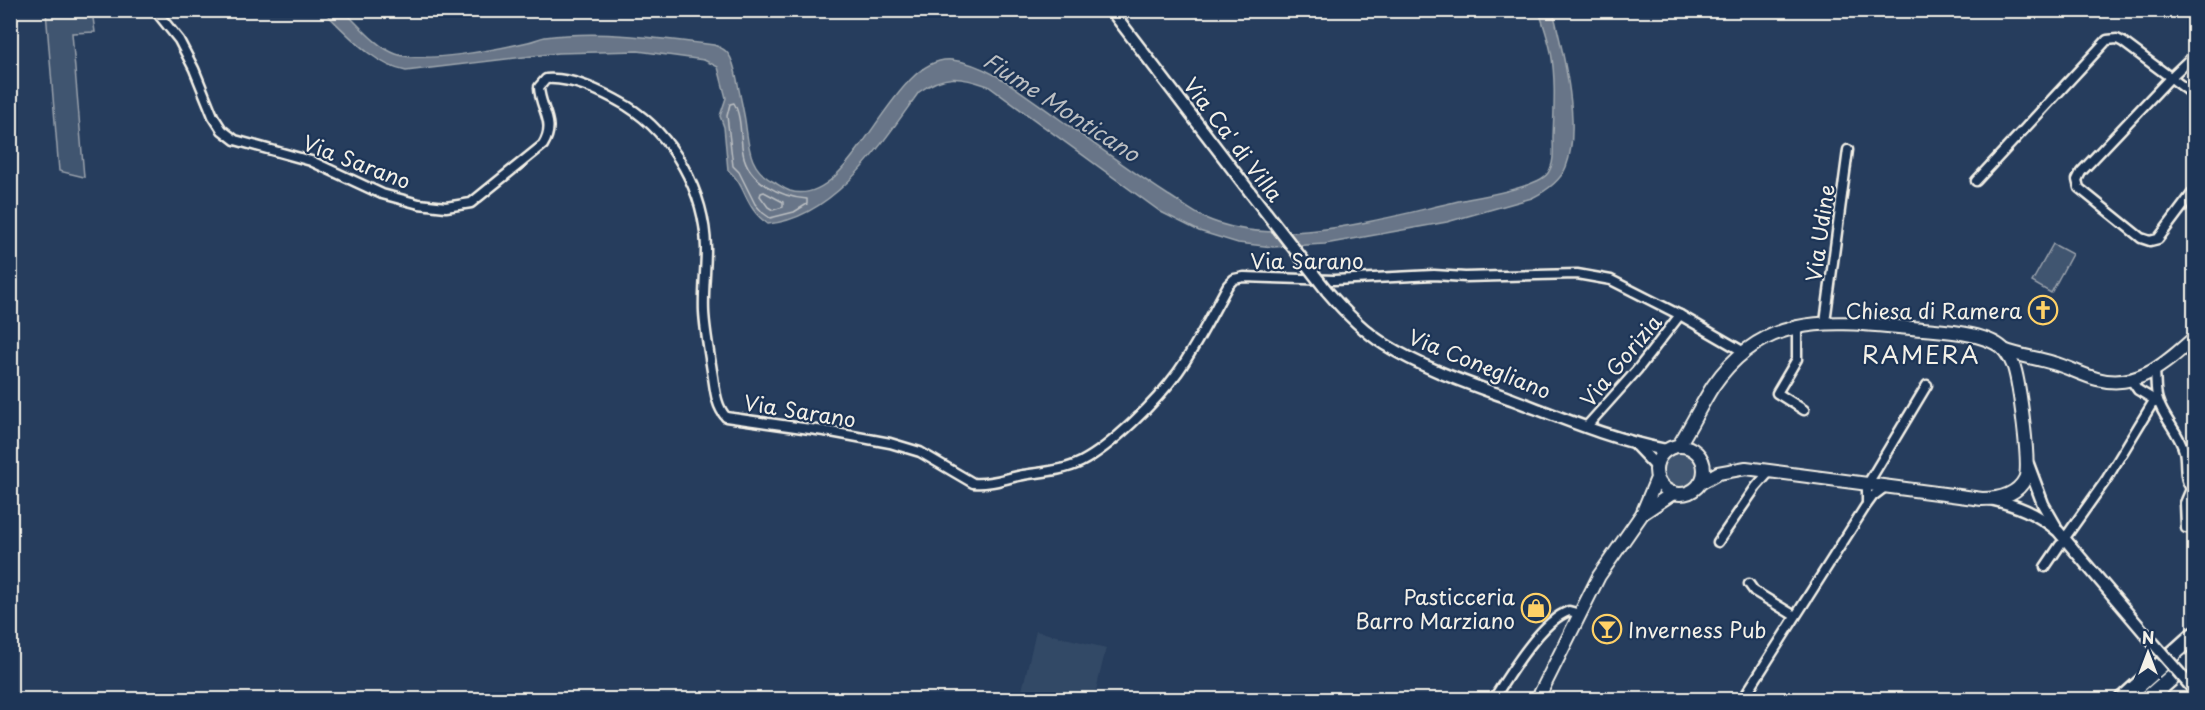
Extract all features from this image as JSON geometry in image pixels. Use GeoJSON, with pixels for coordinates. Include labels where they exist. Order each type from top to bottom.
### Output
{"type":"FeatureCollection","features":[{"type":"Feature","properties":{"kind":"highway"},"geometry":{"type":"LineString","coordinates":[[2122,699],[2194,635]]}},
{"type":"Feature","properties":{"kind":"highway"},"geometry":{"type":"LineString","coordinates":[[2146,699],[2194,658]]}},
{"type":"Feature","properties":{"kind":"main road"},"geometry":{"type":"LineString","coordinates":[[1679,445],[1713,387],[1743,352],[1769,336],[1797,326],[1825,322],[1956,332],[1992,342],[2004,350],[2043,360],[2097,379],[2115,381],[2131,380],[2155,371],[2194,338]]}},
{"type":"Feature","properties":{"kind":"main road"},"geometry":{"type":"LineString","coordinates":[[1537,699],[1604,567],[1642,514],[1656,502],[1673,493],[1688,492],[1700,483],[1728,470],[1739,468],[1885,488],[1990,499],[2003,497],[2016,490],[2024,481],[2028,464],[2016,378],[2013,365],[2004,350]]}},
{"type":"Feature","properties":{"kind":"main road"},"geometry":{"type":"LineString","coordinates":[[2016,378],[2028,362],[2043,360]]}},
{"type":"Feature","properties":{"kind":"main road"},"geometry":{"type":"LineString","coordinates":[[1642,514],[1658,460],[1666,450],[1679,445],[1687,446],[1699,455],[1704,468],[1700,483]]}},
{"type":"Feature","properties":{"kind":"main road","name":"Via Conegliano"},"geometry":{"type":"LineString","coordinates":[[1656,472],[1666,490],[1673,493]]}},
{"type":"Feature","properties":{"kind":"street","name":"Via Sarano"},"geometry":{"type":"LineString","coordinates":[[155,10],[179,40],[194,69],[213,116],[222,130],[235,140],[311,161],[382,194],[419,204],[446,207],[471,203],[543,145],[549,134],[549,122],[539,97],[539,87],[546,80],[559,78],[581,84],[617,100],[645,117],[671,147],[684,168],[697,200],[705,233],[704,311],[719,409],[726,417],[890,443],[920,452],[973,483],[983,484],[1004,478],[1059,469],[1080,463],[1104,446],[1134,421],[1178,372],[1228,285],[1234,279],[1244,277],[1334,280],[1434,275],[1465,277],[1577,274],[1611,280],[1680,315],[1743,352]]}},
{"type":"Feature","properties":{"kind":"street","name":"Via Ca' di Villa"},"geometry":{"type":"LineString","coordinates":[[1111,10],[1327,291]]}},
{"type":"Feature","properties":{"kind":"street"},"geometry":{"type":"LineString","coordinates":[[1976,182],[2107,40],[2116,39],[2123,42],[2194,95]]}},
{"type":"Feature","properties":{"kind":"street"},"geometry":{"type":"LineString","coordinates":[[2194,56],[2171,77],[2077,176],[2079,188],[2141,238],[2150,242],[2158,239],[2194,191]]}},
{"type":"Feature","properties":{"kind":"street","name":"Via Udine"},"geometry":{"type":"LineString","coordinates":[[1825,322],[1848,150]]}},
{"type":"Feature","properties":{"kind":"street","name":"Via Conegliano"},"geometry":{"type":"LineString","coordinates":[[1327,291],[1373,336],[1413,360],[1586,427],[1634,444],[1666,450]]}},
{"type":"Feature","properties":{"kind":"street","name":"Via Gorizia"},"geometry":{"type":"LineString","coordinates":[[1586,427],[1637,370],[1680,315]]}},
{"type":"Feature","properties":{"kind":"street"},"geometry":{"type":"LineString","coordinates":[[1797,326],[1797,359],[1777,393],[1804,410]]}},
{"type":"Feature","properties":{"kind":"street"},"geometry":{"type":"LineString","coordinates":[[2155,371],[2158,402],[2179,436],[2184,452],[2187,480],[2193,490],[2185,503],[2186,528]]}},
{"type":"Feature","properties":{"kind":"street"},"geometry":{"type":"LineString","coordinates":[[2131,380],[2138,390],[2158,402]]}},
{"type":"Feature","properties":{"kind":"street"},"geometry":{"type":"LineString","coordinates":[[1865,507],[1867,485],[1927,385]]}},
{"type":"Feature","properties":{"kind":"street"},"geometry":{"type":"LineString","coordinates":[[2062,533],[2106,480],[2152,404],[2158,402]]}},
{"type":"Feature","properties":{"kind":"street","name":"Via Conegliano"},"geometry":{"type":"LineString","coordinates":[[1634,444],[1656,472]]}},
{"type":"Feature","properties":{"kind":"street"},"geometry":{"type":"LineString","coordinates":[[2028,464],[2043,504],[2062,533],[2194,690]]}},
{"type":"Feature","properties":{"kind":"street"},"geometry":{"type":"LineString","coordinates":[[1756,470],[1758,477],[1756,487]]}},
{"type":"Feature","properties":{"kind":"street"},"geometry":{"type":"LineString","coordinates":[[1718,542],[1756,487],[1770,471]]}},
{"type":"Feature","properties":{"kind":"street"},"geometry":{"type":"LineString","coordinates":[[1743,699],[1865,507],[1873,496],[1885,488]]}},
{"type":"Feature","properties":{"kind":"street"},"geometry":{"type":"LineString","coordinates":[[1990,499],[2025,509],[2046,520],[2062,533]]}},
{"type":"Feature","properties":{"kind":"street"},"geometry":{"type":"LineString","coordinates":[[2045,567],[2060,545]]}},
{"type":"Feature","properties":{"kind":"street"},"geometry":{"type":"LineString","coordinates":[[1749,584],[1754,591],[1795,616]]}},
{"type":"Feature","properties":{"kind":"street"},"geometry":{"type":"LineString","coordinates":[[1493,699],[1517,662],[1543,631],[1563,613],[1569,611],[1580,614]]}},
{"type":"Feature","properties":{"kind":"shaded area"},"geometry":{"type":"Polygon","coordinates":[[[46,11],[92,11],[95,32],[72,33],[84,177],[59,171],[46,11]]]}},
{"type":"Feature","properties":{"kind":"shaded area"},"geometry":{"type":"Polygon","coordinates":[[[2053,244],[2072,254],[2051,293],[2032,282],[2053,244]]]}},
{"type":"Feature","properties":{"kind":"shaded area"},"geometry":{"type":"Polygon","coordinates":[[[1680,451],[1693,456],[1698,469],[1693,482],[1680,487],[1667,482],[1662,469],[1667,456],[1680,451]]]}},
{"type":"Feature","properties":{"kind":"shaded area"},"geometry":{"type":"Polygon","coordinates":[[[1036,631],[1106,648],[1094,699],[1020,699],[1036,631]]]}},
{"type":"Feature","properties":{"kind":"water"},"geometry":{"type":"Polygon","coordinates":[[[323,11],[344,11],[382,46],[396,54],[408,57],[480,52],[545,37],[587,34],[714,45],[728,53],[734,65],[754,164],[765,177],[790,191],[813,191],[833,178],[853,156],[909,81],[930,65],[952,60],[980,68],[1008,83],[1126,167],[1200,216],[1235,228],[1267,232],[1335,228],[1511,190],[1543,178],[1548,173],[1553,160],[1553,63],[1539,11],[1553,11],[1569,89],[1572,131],[1566,167],[1552,186],[1532,198],[1447,222],[1325,244],[1273,247],[1238,243],[1199,231],[1161,212],[988,86],[952,78],[936,82],[919,92],[873,154],[836,193],[815,208],[792,219],[768,224],[754,211],[739,183],[728,170],[724,127],[720,116],[726,98],[718,67],[704,60],[638,51],[558,53],[406,71],[394,68],[372,55],[323,11]]]}},
{"type":"Feature","properties":{"kind":"place","name":"Chiesa di Ramera"},"geometry":{"type":"Point","coordinates":[2043,310]}},
{"type":"Feature","properties":{"kind":"place","name":"Pasticceria Barro Marziano"},"geometry":{"type":"Point","coordinates":[1536,608]}},
{"type":"Feature","properties":{"kind":"place","name":"Inverness Pub"},"geometry":{"type":"Point","coordinates":[1607,629]}},
{"type":"Feature","properties":{"kind":"district","name":"RAMERA"},"geometry":{"type":"Point","coordinates":[1921,354]}},
{"type":"Feature","properties":{"kind":"water label","name":"Fiume Monticano"},"geometry":{"type":"Point","coordinates":[1062,106]}}]}
